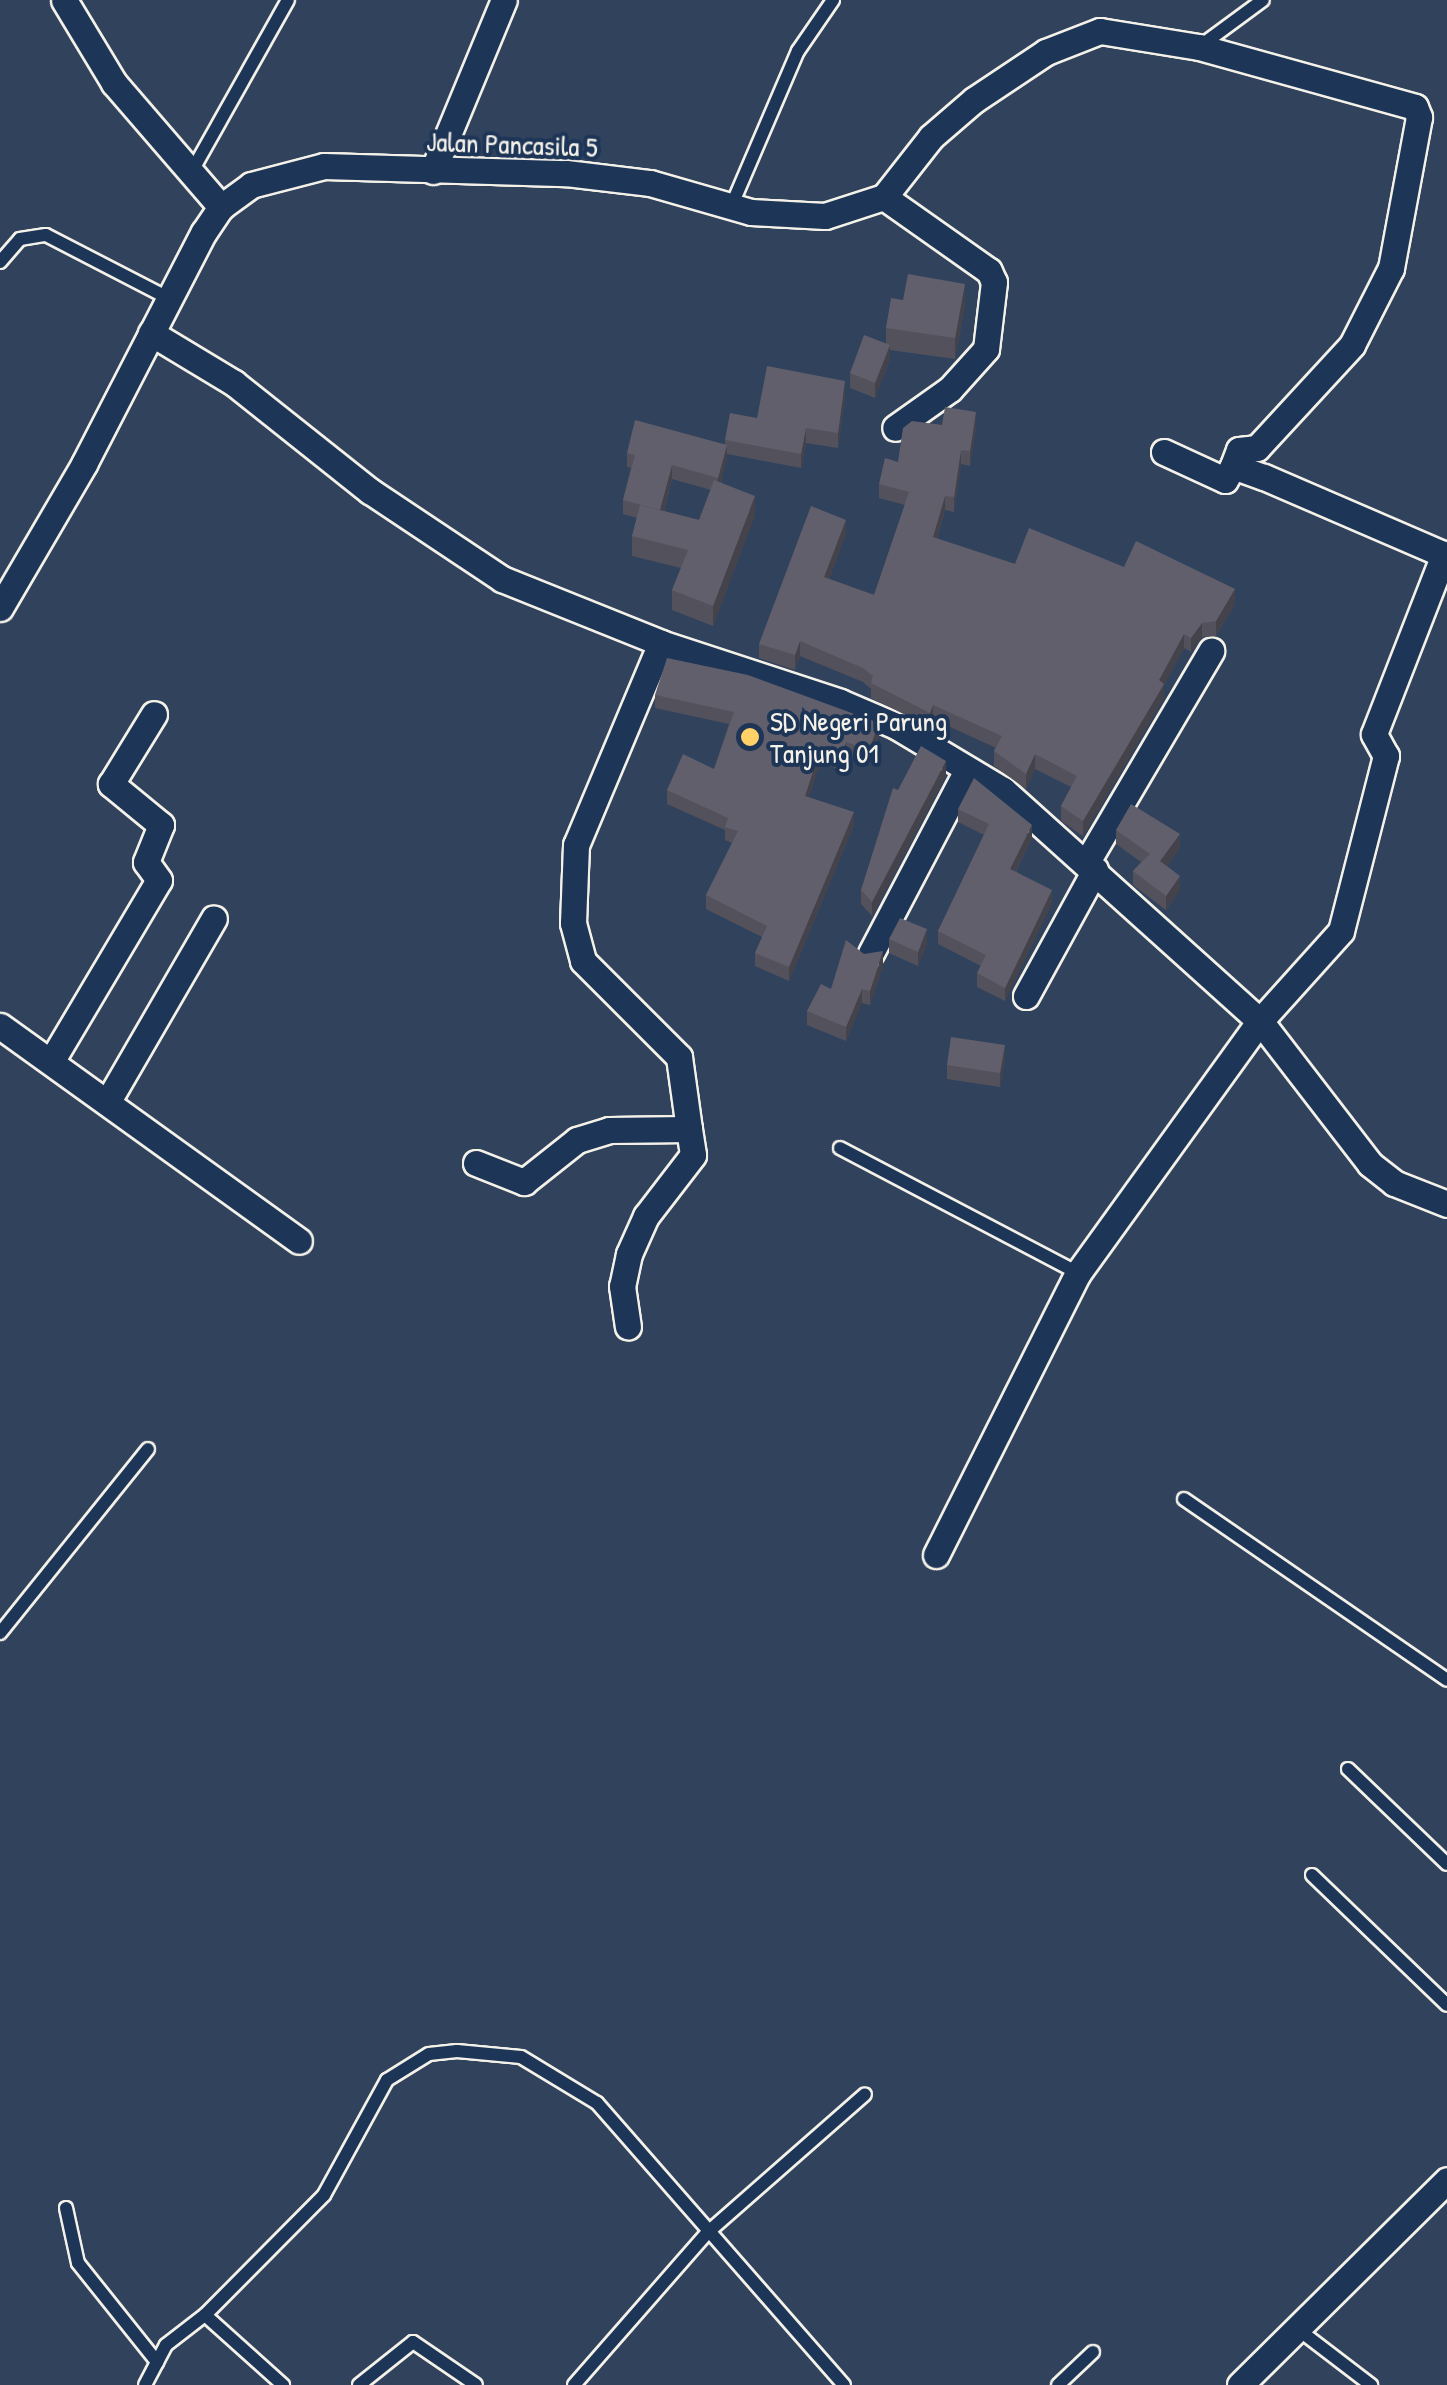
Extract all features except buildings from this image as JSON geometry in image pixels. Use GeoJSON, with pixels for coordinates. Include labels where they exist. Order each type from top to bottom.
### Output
{"type":"FeatureCollection","features":[{"type":"Feature","properties":{"kind":"street"},"geometry":{"type":"LineString","coordinates":[[64,0],[114,83],[220,207]]}},
{"type":"Feature","properties":{"kind":"street"},"geometry":{"type":"LineString","coordinates":[[433,171],[504,0]]}},
{"type":"Feature","properties":{"kind":"street"},"geometry":{"type":"LineString","coordinates":[[895,428],[950,389],[986,349],[994,282],[976,262],[884,197],[954,117],[1046,52],[1100,31],[1199,46],[1415,106],[1418,118],[1390,268],[1352,345],[1257,448],[1239,450],[1225,480],[1164,452]]}},
{"type":"Feature","properties":{"kind":"street","name":"Jalan Pancasila 5"},"geometry":{"type":"LineString","coordinates":[[0,608],[220,207],[262,180],[307,169],[582,174],[650,183],[730,207],[824,216],[884,197]]}},
{"type":"Feature","properties":{"kind":"street"},"geometry":{"type":"LineString","coordinates":[[151,333],[234,383],[370,491],[502,579],[661,643],[854,708],[1003,790],[1091,865],[1260,1021],[1370,1164],[1394,1183],[1447,1204]]}},
{"type":"Feature","properties":{"kind":"street"},"geometry":{"type":"LineString","coordinates":[[936,1555],[1078,1272],[1260,1021],[1341,930],[1386,756],[1374,734],[1446,555],[1233,466]]}},
{"type":"Feature","properties":{"kind":"street"},"geometry":{"type":"LineString","coordinates":[[628,1327],[622,1286],[629,1254],[646,1216],[693,1155],[679,1058],[583,961],[572,904],[576,845],[661,643]]}},
{"type":"Feature","properties":{"kind":"street"},"geometry":{"type":"LineString","coordinates":[[1026,996],[1091,865],[1211,650]]}},
{"type":"Feature","properties":{"kind":"street"},"geometry":{"type":"LineString","coordinates":[[52,1060],[159,880],[146,862],[161,826],[111,784],[154,714]]}},
{"type":"Feature","properties":{"kind":"street"},"geometry":{"type":"LineString","coordinates":[[871,953],[967,770]]}},
{"type":"Feature","properties":{"kind":"street"},"geometry":{"type":"LineString","coordinates":[[108,1100],[214,918]]}},
{"type":"Feature","properties":{"kind":"street"},"geometry":{"type":"LineString","coordinates":[[0,1026],[299,1241]]}},
{"type":"Feature","properties":{"kind":"street"},"geometry":{"type":"LineString","coordinates":[[476,1163],[524,1182],[577,1140],[608,1130],[689,1129]]}},
{"type":"Feature","properties":{"kind":"street"},"geometry":{"type":"LineString","coordinates":[[1240,2385],[1300,2330],[1447,2180]]}},
{"type":"Feature","properties":{"kind":"lane"},"geometry":{"type":"LineString","coordinates":[[192,170],[288,0]]}},
{"type":"Feature","properties":{"kind":"lane"},"geometry":{"type":"LineString","coordinates":[[730,207],[798,51],[833,0]]}},
{"type":"Feature","properties":{"kind":"lane"},"geometry":{"type":"LineString","coordinates":[[1199,46],[1263,0]]}},
{"type":"Feature","properties":{"kind":"lane"},"geometry":{"type":"LineString","coordinates":[[0,262],[20,239],[46,234],[168,298]]}},
{"type":"Feature","properties":{"kind":"lane"},"geometry":{"type":"LineString","coordinates":[[840,1148],[1078,1272]]}},
{"type":"Feature","properties":{"kind":"lane"},"geometry":{"type":"LineString","coordinates":[[0,1633],[148,1449]]}},
{"type":"Feature","properties":{"kind":"lane"},"geometry":{"type":"LineString","coordinates":[[1184,1499],[1447,1680]]}},
{"type":"Feature","properties":{"kind":"lane"},"geometry":{"type":"LineString","coordinates":[[1348,1769],[1447,1864]]}},
{"type":"Feature","properties":{"kind":"lane"},"geometry":{"type":"LineString","coordinates":[[1312,1875],[1447,2005]]}},
{"type":"Feature","properties":{"kind":"lane"},"geometry":{"type":"LineString","coordinates":[[145,2385],[166,2345],[205,2315],[324,2195],[387,2080],[430,2054],[522,2057],[574,2083],[844,2385]]}},
{"type":"Feature","properties":{"kind":"lane"},"geometry":{"type":"LineString","coordinates":[[574,2385],[707,2233],[865,2094]]}},
{"type":"Feature","properties":{"kind":"lane"},"geometry":{"type":"LineString","coordinates":[[66,2208],[78,2262],[157,2362]]}},
{"type":"Feature","properties":{"kind":"lane"},"geometry":{"type":"LineString","coordinates":[[205,2315],[283,2385]]}},
{"type":"Feature","properties":{"kind":"lane"},"geometry":{"type":"LineString","coordinates":[[1300,2330],[1371,2385]]}},
{"type":"Feature","properties":{"kind":"lane"},"geometry":{"type":"LineString","coordinates":[[359,2385],[413,2342],[476,2385]]}},
{"type":"Feature","properties":{"kind":"lane"},"geometry":{"type":"LineString","coordinates":[[1058,2385],[1093,2352]]}},
{"type":"Feature","properties":{"kind":"place","name":"SD Negeri Parung Tanjung 01"},"geometry":{"type":"Point","coordinates":[750,737]}}]}
